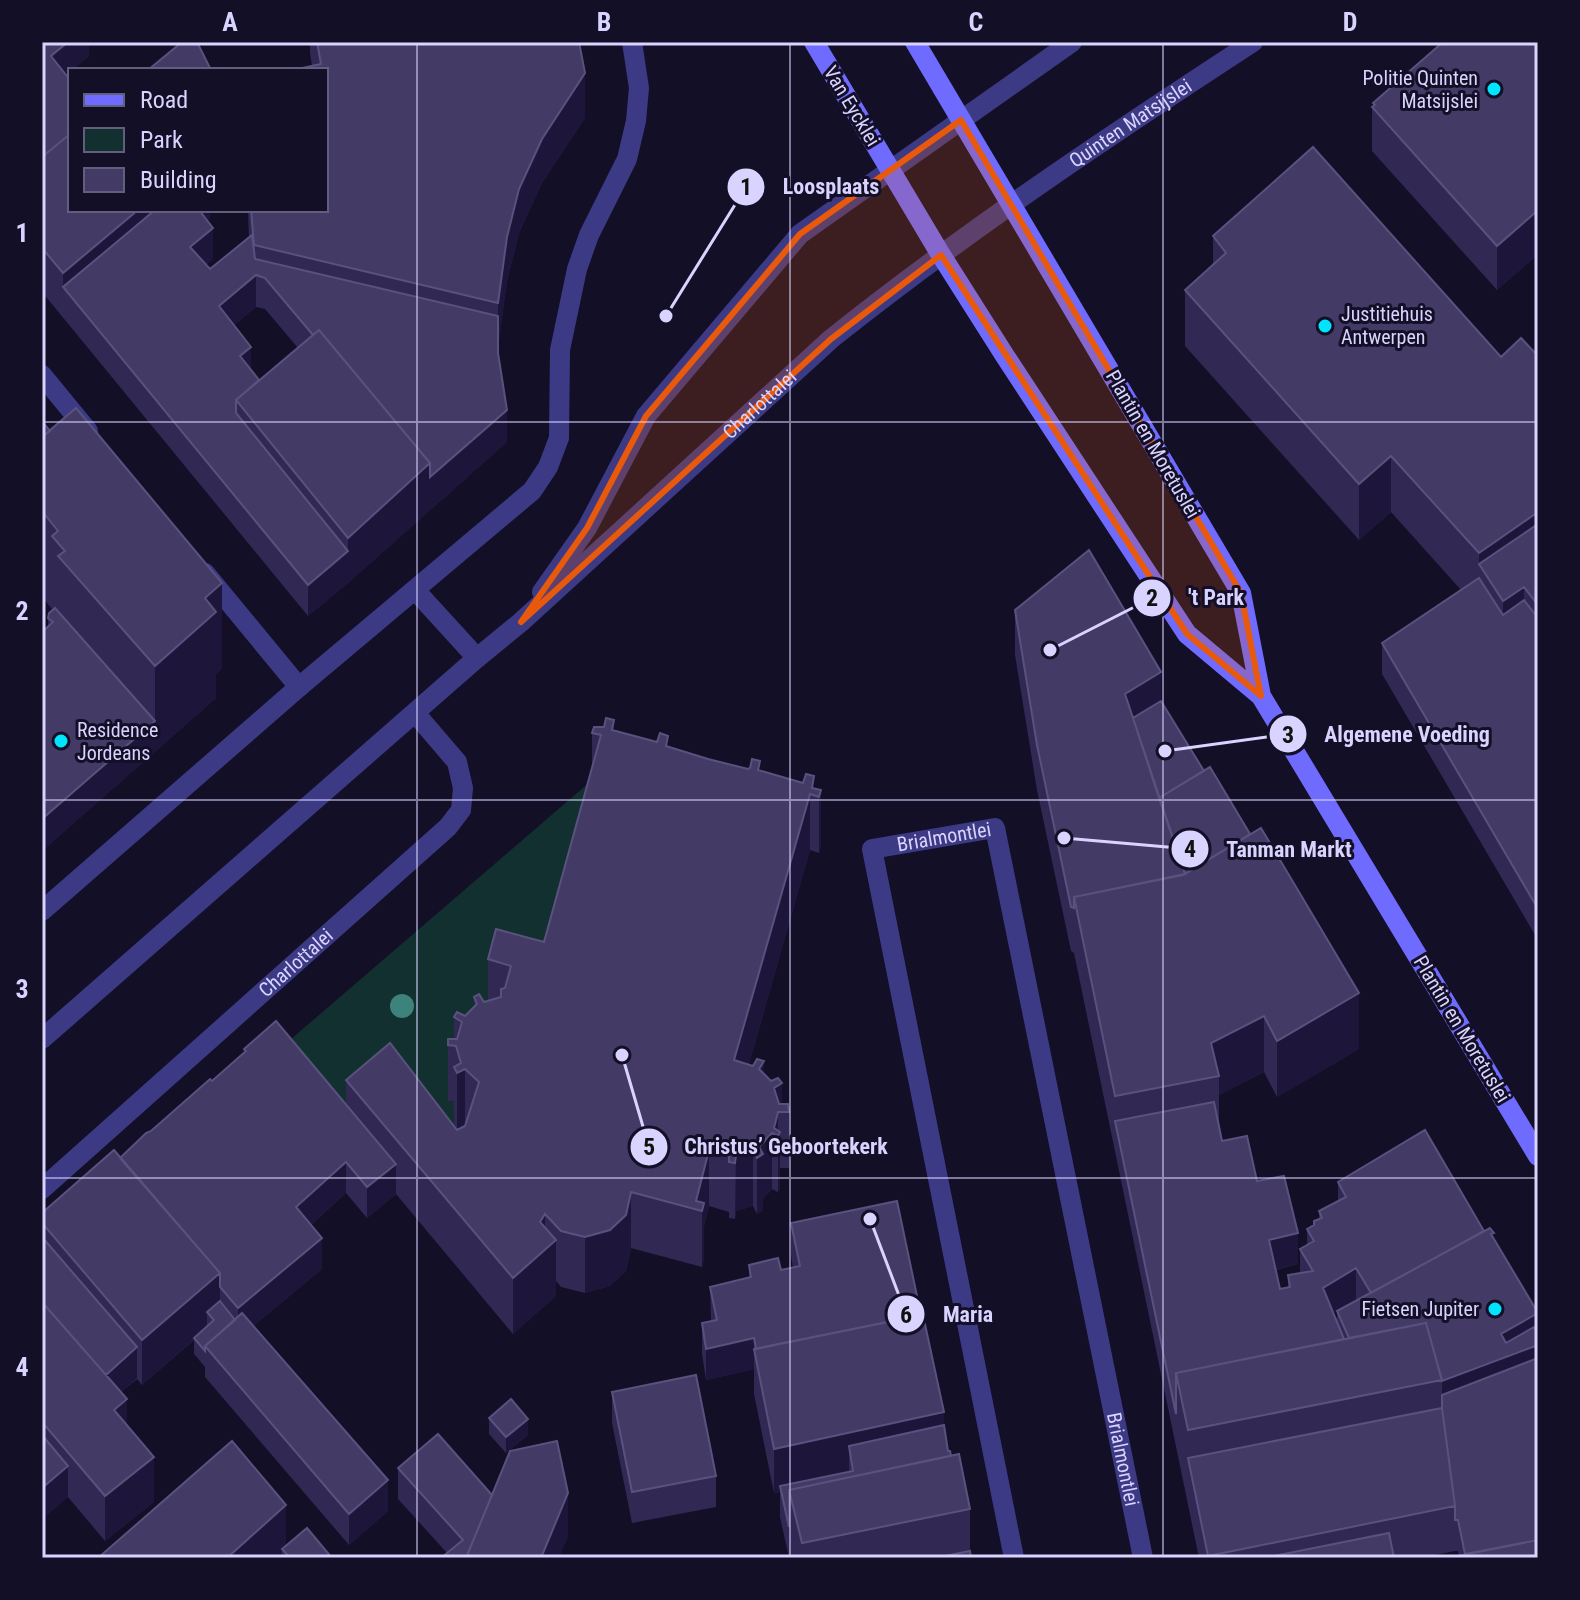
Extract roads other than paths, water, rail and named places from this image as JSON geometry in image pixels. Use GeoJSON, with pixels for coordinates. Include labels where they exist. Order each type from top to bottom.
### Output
{"type":"FeatureCollection","features":[{"type":"Feature","properties":{"kind":"main road","name":"Van Eycklei"},"geometry":{"type":"LineString","coordinates":[[814,42],[941,255]]}},
{"type":"Feature","properties":{"kind":"main road"},"geometry":{"type":"LineString","coordinates":[[915,42],[961,120]]}},
{"type":"Feature","properties":{"kind":"main road","name":"Plantin en Moretuslei"},"geometry":{"type":"LineString","coordinates":[[961,120],[1241,593],[1261,696]]}},
{"type":"Feature","properties":{"kind":"main road","name":"Plantin en Moretuslei"},"geometry":{"type":"LineString","coordinates":[[941,255],[1187,634],[1261,696],[1538,1156]]}},
{"type":"Feature","properties":{"kind":"street"},"geometry":{"type":"LineString","coordinates":[[42,911],[299,687],[532,491],[548,467],[559,438],[560,350],[577,269],[589,235],[627,159],[636,121],[639,88],[632,42]]}},
{"type":"Feature","properties":{"kind":"street"},"geometry":{"type":"LineString","coordinates":[[890,170],[1072,42]]}},
{"type":"Feature","properties":{"kind":"street","name":"Quinten Matsijslei"},"geometry":{"type":"LineString","coordinates":[[1010,205],[1253,42]]}},
{"type":"Feature","properties":{"kind":"street","name":"Charlottalei"},"geometry":{"type":"LineString","coordinates":[[521,622],[587,528],[646,416],[800,234],[890,170]]}},
{"type":"Feature","properties":{"kind":"street","name":"Charlottalei"},"geometry":{"type":"LineString","coordinates":[[42,1039],[521,622],[831,339],[1010,205]]}},
{"type":"Feature","properties":{"kind":"street"},"geometry":{"type":"LineString","coordinates":[[42,375],[101,447]]}},
{"type":"Feature","properties":{"kind":"street"},"geometry":{"type":"LineString","coordinates":[[190,555],[299,687]]}},
{"type":"Feature","properties":{"kind":"street"},"geometry":{"type":"LineString","coordinates":[[415,590],[477,658]]}},
{"type":"Feature","properties":{"kind":"street","name":"Charlottalei"},"geometry":{"type":"LineString","coordinates":[[42,1189],[448,827],[461,810],[463,788],[457,762],[415,713]]}},
{"type":"Feature","properties":{"kind":"street","name":"Brialmontlei"},"geometry":{"type":"LineString","coordinates":[[1014,1558],[872,849],[995,828],[1143,1558]]}},
{"type":"Feature","properties":{"kind":"place","name":"Politie Quinten Matsijslei"},"geometry":{"type":"Point","coordinates":[1494,89]}},
{"type":"Feature","properties":{"kind":"place","name":"Loosplaats"},"geometry":{"type":"Point","coordinates":[666,316]}},
{"type":"Feature","properties":{"kind":"place","name":"Justitiehuis Antwerpen"},"geometry":{"type":"Point","coordinates":[1325,326]}},
{"type":"Feature","properties":{"kind":"place","name":"'t Park"},"geometry":{"type":"Point","coordinates":[1050,650]}},
{"type":"Feature","properties":{"kind":"place","name":"Residence Jordeans"},"geometry":{"type":"Point","coordinates":[61,741]}},
{"type":"Feature","properties":{"kind":"place","name":"Algemene Voeding"},"geometry":{"type":"Point","coordinates":[1165,751]}},
{"type":"Feature","properties":{"kind":"place","name":"Tanman Markt"},"geometry":{"type":"Point","coordinates":[1064,838]}},
{"type":"Feature","properties":{"kind":"place","name":"Christus’ Geboortekerk"},"geometry":{"type":"Point","coordinates":[622,1055]}},
{"type":"Feature","properties":{"kind":"place","name":"Maria"},"geometry":{"type":"Point","coordinates":[870,1219]}},
{"type":"Feature","properties":{"kind":"place","name":"Fietsen Jupiter"},"geometry":{"type":"Point","coordinates":[1495,1309]}}]}
